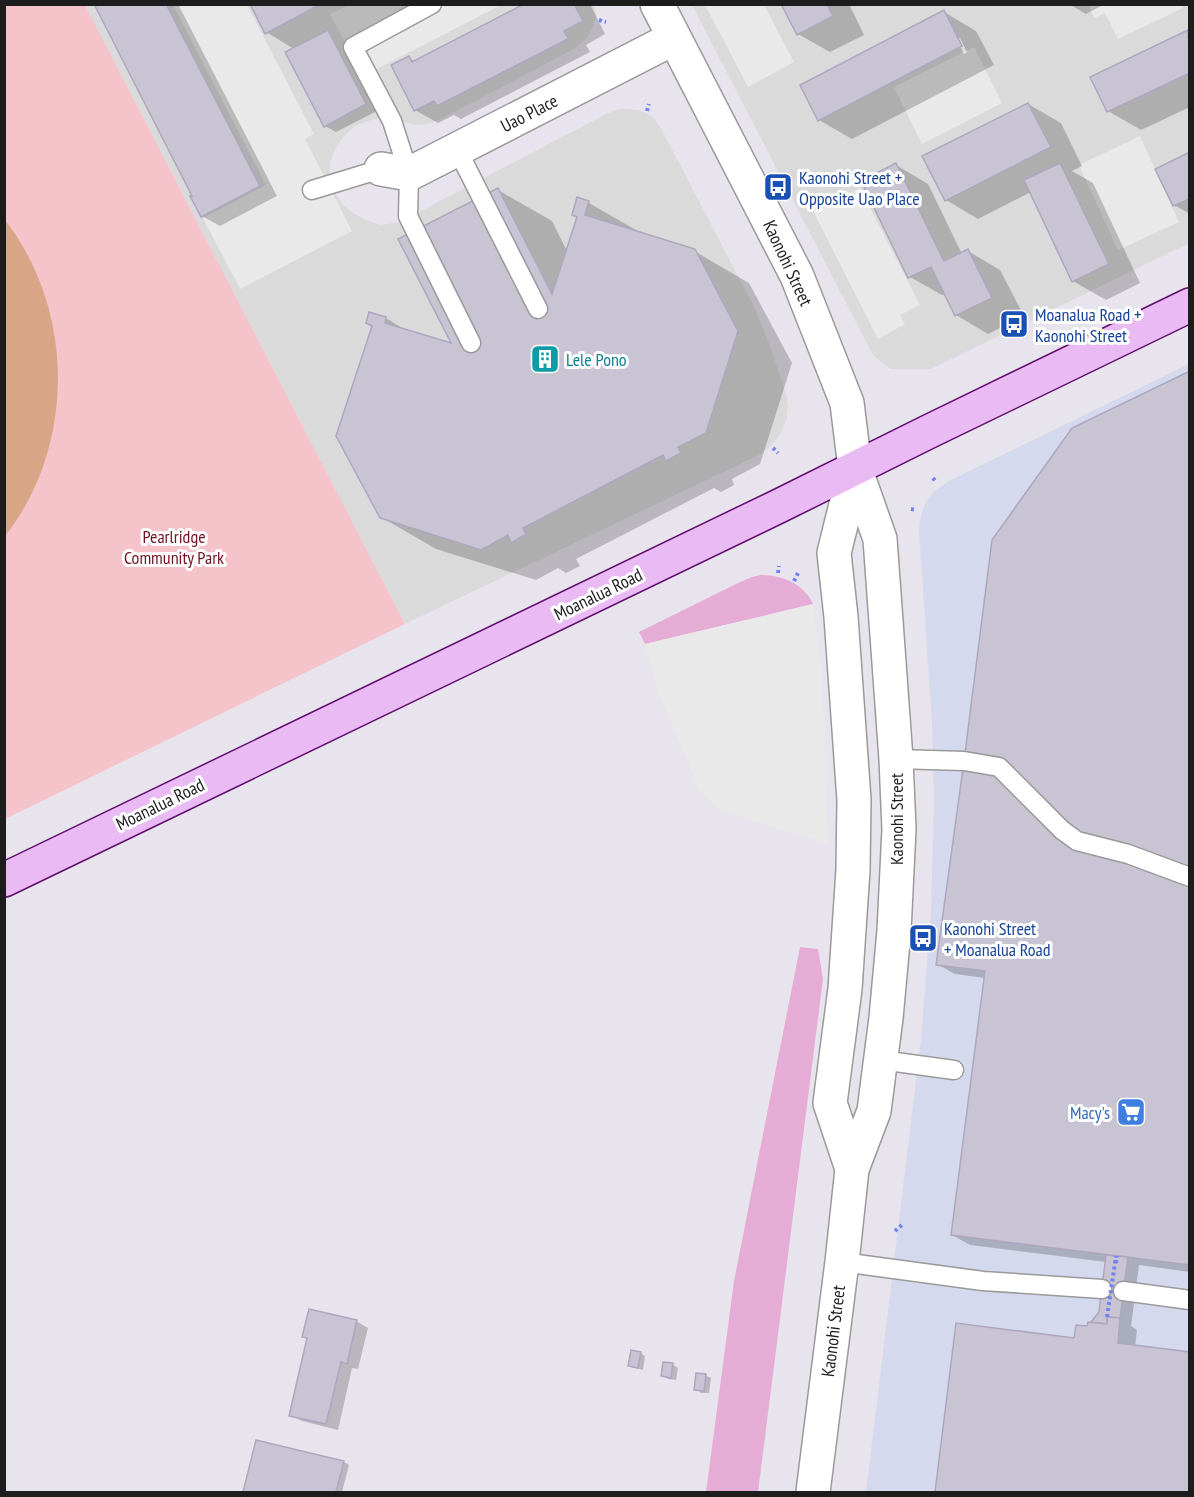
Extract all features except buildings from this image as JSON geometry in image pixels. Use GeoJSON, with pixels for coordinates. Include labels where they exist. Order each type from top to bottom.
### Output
{"type":"FeatureCollection","features":[{"type":"Feature","properties":{"kind":"main road","name":"Moanalua Road"},"geometry":{"type":"LineString","coordinates":[[4,880],[1190,305]]}},
{"type":"Feature","properties":{"kind":"street","name":"Kaonohi Street"},"geometry":{"type":"LineString","coordinates":[[657,4],[797,276],[847,403],[855,468],[880,539],[899,829],[894,931],[874,1111],[852,1169],[813,1492]]}},
{"type":"Feature","properties":{"kind":"street","name":"Uao Place"},"geometry":{"type":"LineString","coordinates":[[395,172],[457,149],[674,38]]}},
{"type":"Feature","properties":{"kind":"street","name":"Kaonohi Street"},"geometry":{"type":"LineString","coordinates":[[852,1169],[830,1103],[845,989],[853,870],[854,800],[841,617],[834,553],[855,468]]}},
{"type":"Feature","properties":{"kind":"lane"},"geometry":{"type":"LineString","coordinates":[[432,4],[353,47],[392,121],[395,172],[408,216],[471,343]]}},
{"type":"Feature","properties":{"kind":"lane"},"geometry":{"type":"LineString","coordinates":[[457,149],[538,309]]}},
{"type":"Feature","properties":{"kind":"lane"},"geometry":{"type":"LineString","coordinates":[[312,190],[395,172]]}},
{"type":"Feature","properties":{"kind":"lane"},"geometry":{"type":"LineString","coordinates":[[896,759],[964,760],[999,767],[1062,830],[1077,841],[1128,854],[1190,877]]}},
{"type":"Feature","properties":{"kind":"lane"},"geometry":{"type":"LineString","coordinates":[[881,1060],[954,1070]]}},
{"type":"Feature","properties":{"kind":"lane"},"geometry":{"type":"LineString","coordinates":[[842,1262],[983,1281],[1102,1289]]}},
{"type":"Feature","properties":{"kind":"lane"},"geometry":{"type":"LineString","coordinates":[[1123,1291],[1190,1300]]}},
{"type":"Feature","properties":{"kind":"path"},"geometry":{"type":"LineString","coordinates":[[599,20],[606,22]]}},
{"type":"Feature","properties":{"kind":"path"},"geometry":{"type":"LineString","coordinates":[[647,111],[649,104]]}},
{"type":"Feature","properties":{"kind":"path"},"geometry":{"type":"LineString","coordinates":[[773,448],[778,453]]}},
{"type":"Feature","properties":{"kind":"path"},"geometry":{"type":"LineString","coordinates":[[778,573],[779,566]]}},
{"type":"Feature","properties":{"kind":"path"},"geometry":{"type":"LineString","coordinates":[[794,580],[798,573]]}},
{"type":"Feature","properties":{"kind":"path"},"geometry":{"type":"LineString","coordinates":[[895,1231],[902,1225]]}},
{"type":"Feature","properties":{"kind":"path"},"geometry":{"type":"LineString","coordinates":[[1107,1317],[1116,1256],[1116,1263]]}},
{"type":"Feature","properties":{"kind":"shaded area"},"geometry":{"type":"Polygon","coordinates":[[[1181,4],[1183,8],[1118,39],[1105,13],[1094,18],[1088,5],[1181,4]]]}},
{"type":"Feature","properties":{"kind":"shaded area"},"geometry":{"type":"Polygon","coordinates":[[[85,5],[595,5],[596,15],[587,38],[572,50],[439,120],[417,125],[385,118],[357,125],[337,145],[330,162],[330,179],[334,191],[342,204],[364,219],[380,225],[400,222],[606,114],[619,109],[629,109],[639,110],[649,115],[662,130],[754,307],[787,397],[786,421],[781,433],[761,454],[405,624],[85,5]]]}},
{"type":"Feature","properties":{"kind":"shaded area"},"geometry":{"type":"Polygon","coordinates":[[[173,5],[247,5],[314,134],[305,139],[352,231],[240,289],[203,218],[266,185],[173,5]]]}},
{"type":"Feature","properties":{"kind":"shaded area"},"geometry":{"type":"Polygon","coordinates":[[[349,5],[501,5],[363,76],[330,14],[349,5]]]}},
{"type":"Feature","properties":{"kind":"shaded area"},"geometry":{"type":"Polygon","coordinates":[[[692,5],[1189,5],[1189,243],[931,369],[890,369],[873,355],[692,5]]]}},
{"type":"Feature","properties":{"kind":"shaded area"},"geometry":{"type":"Polygon","coordinates":[[[705,5],[764,5],[794,62],[748,87],[705,5]]]}},
{"type":"Feature","properties":{"kind":"shaded area"},"geometry":{"type":"Polygon","coordinates":[[[974,47],[1002,103],[922,144],[894,87],[974,47]]]}},
{"type":"Feature","properties":{"kind":"shaded area"},"geometry":{"type":"Polygon","coordinates":[[[1140,136],[1179,222],[1118,250],[1079,165],[1140,136]]]}},
{"type":"Feature","properties":{"kind":"shaded area"},"geometry":{"type":"Polygon","coordinates":[[[860,188],[920,305],[900,315],[905,324],[878,339],[813,211],[860,188]]]}},
{"type":"Feature","properties":{"kind":"shaded area"},"geometry":{"type":"Polygon","coordinates":[[[5,220],[28,256],[45,295],[54,336],[58,378],[55,420],[45,461],[28,500],[5,536],[5,220]]]}},
{"type":"Feature","properties":{"kind":"shaded area"},"geometry":{"type":"Polygon","coordinates":[[[1189,364],[1189,1492],[866,1492],[921,1039],[931,910],[934,798],[932,723],[919,531],[922,512],[932,493],[949,481],[1189,364]]]}},
{"type":"Feature","properties":{"kind":"shaded area"},"geometry":{"type":"Polygon","coordinates":[[[761,575],[792,582],[804,591],[813,604],[645,644],[639,632],[738,583],[761,575]]]}},
{"type":"Feature","properties":{"kind":"shaded area"},"geometry":{"type":"Polygon","coordinates":[[[813,604],[822,676],[828,844],[720,810],[700,791],[657,688],[645,644],[813,604]]]}},
{"type":"Feature","properties":{"kind":"shaded area"},"geometry":{"type":"Polygon","coordinates":[[[800,947],[818,949],[823,979],[758,1492],[706,1492],[734,1281],[800,947]]]}},
{"type":"Feature","properties":{"kind":"green space","name":"Pearlridge Community Park"},"geometry":{"type":"Polygon","coordinates":[[[5,5],[85,5],[405,624],[5,819],[5,5]]]}},
{"type":"Feature","properties":{"kind":"place","name":"Kaonohi Street + Opposite Uao Place"},"geometry":{"type":"Point","coordinates":[778,187]}},
{"type":"Feature","properties":{"kind":"place","name":"Moanalua Road + Kaonohi Street"},"geometry":{"type":"Point","coordinates":[1014,324]}},
{"type":"Feature","properties":{"kind":"place","name":"Lele Pono"},"geometry":{"type":"Point","coordinates":[545,359]}},
{"type":"Feature","properties":{"kind":"place","name":"Kaonohi Street + Moanalua Road"},"geometry":{"type":"Point","coordinates":[923,938]}},
{"type":"Feature","properties":{"kind":"place","name":"Macy's"},"geometry":{"type":"Point","coordinates":[1131,1112]}}]}
